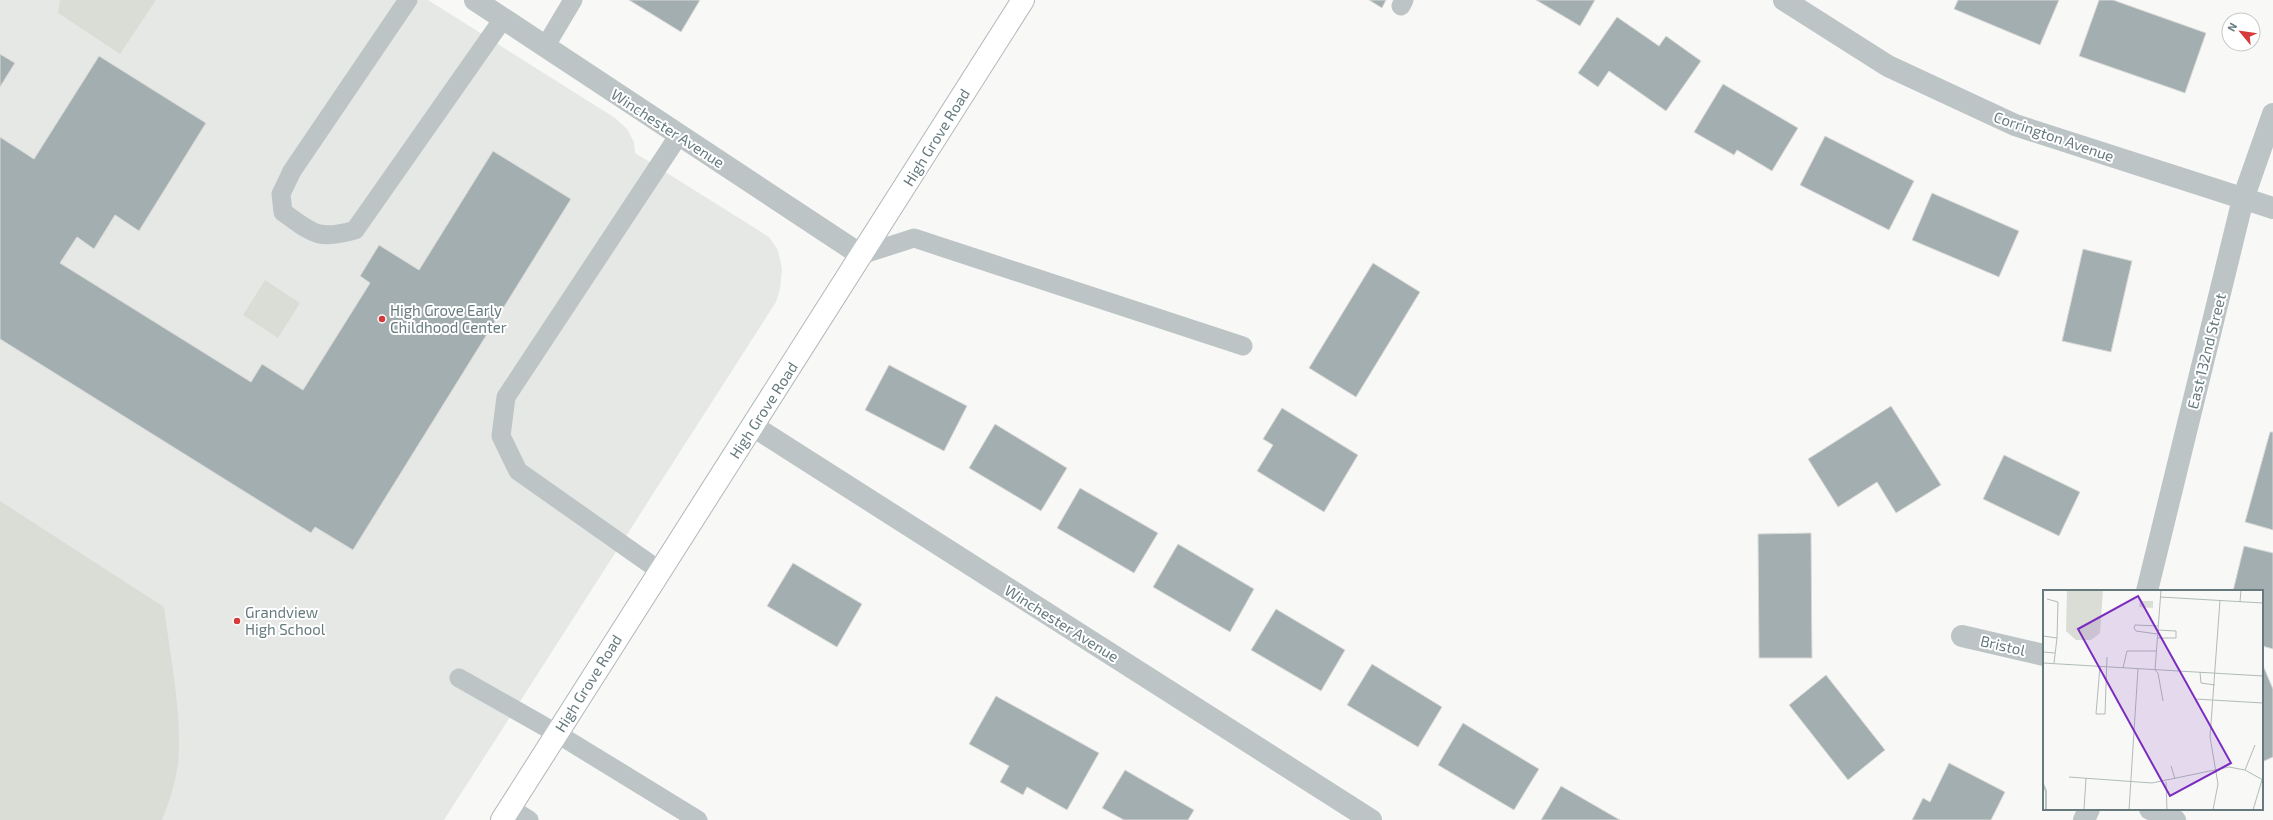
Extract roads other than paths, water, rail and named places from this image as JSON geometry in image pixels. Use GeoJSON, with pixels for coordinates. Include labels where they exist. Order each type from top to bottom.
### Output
{"type":"FeatureCollection","features":[{"type":"Feature","properties":{"kind":"main road","name":"High Grove Road"},"geometry":{"type":"LineString","coordinates":[[506,814],[556,733],[1023,0]]}},
{"type":"Feature","properties":{"kind":"street","name":"Winchester Avenue"},"geometry":{"type":"LineString","coordinates":[[475,0],[861,255]]}},
{"type":"Feature","properties":{"kind":"street","name":"Corrington Avenue"},"geometry":{"type":"LineString","coordinates":[[1784,0],[1888,66],[2015,125],[2273,208]]}},
{"type":"Feature","properties":{"kind":"street","name":"East 132nd Street"},"geometry":{"type":"LineString","coordinates":[[2147,590],[2244,199],[2273,114]]}},
{"type":"Feature","properties":{"kind":"street","name":"Winchester Avenue"},"geometry":{"type":"LineString","coordinates":[[752,426],[1371,820]]}},
{"type":"Feature","properties":{"kind":"street","name":"Bristol"},"geometry":{"type":"LineString","coordinates":[[1962,636],[2043,655]]}},
{"type":"Feature","properties":{"kind":"street"},"geometry":{"type":"LineString","coordinates":[[2084,820],[2089,810]]}},
{"type":"Feature","properties":{"kind":"street"},"geometry":{"type":"LineString","coordinates":[[2152,810],[2174,820]]}},
{"type":"Feature","properties":{"kind":"lane"},"geometry":{"type":"LineString","coordinates":[[408,0],[292,171],[281,194],[283,212],[312,233],[334,237],[355,230],[503,19]]}},
{"type":"Feature","properties":{"kind":"lane"},"geometry":{"type":"LineString","coordinates":[[545,47],[573,0]]}},
{"type":"Feature","properties":{"kind":"lane"},"geometry":{"type":"LineString","coordinates":[[660,571],[518,471],[501,436],[506,397],[679,135]]}},
{"type":"Feature","properties":{"kind":"lane"},"geometry":{"type":"LineString","coordinates":[[861,255],[914,238],[1242,346]]}},
{"type":"Feature","properties":{"kind":"lane"},"geometry":{"type":"LineString","coordinates":[[459,678],[556,733],[698,820]]}},
{"type":"Feature","properties":{"kind":"lane"},"geometry":{"type":"LineString","coordinates":[[506,814],[529,820]]}},
{"type":"Feature","properties":{"kind":"place","name":"High Grove Early Childhood Center"},"geometry":{"type":"Point","coordinates":[382,319]}},
{"type":"Feature","properties":{"kind":"place","name":"Grandview High School"},"geometry":{"type":"Point","coordinates":[237,621]}}]}
